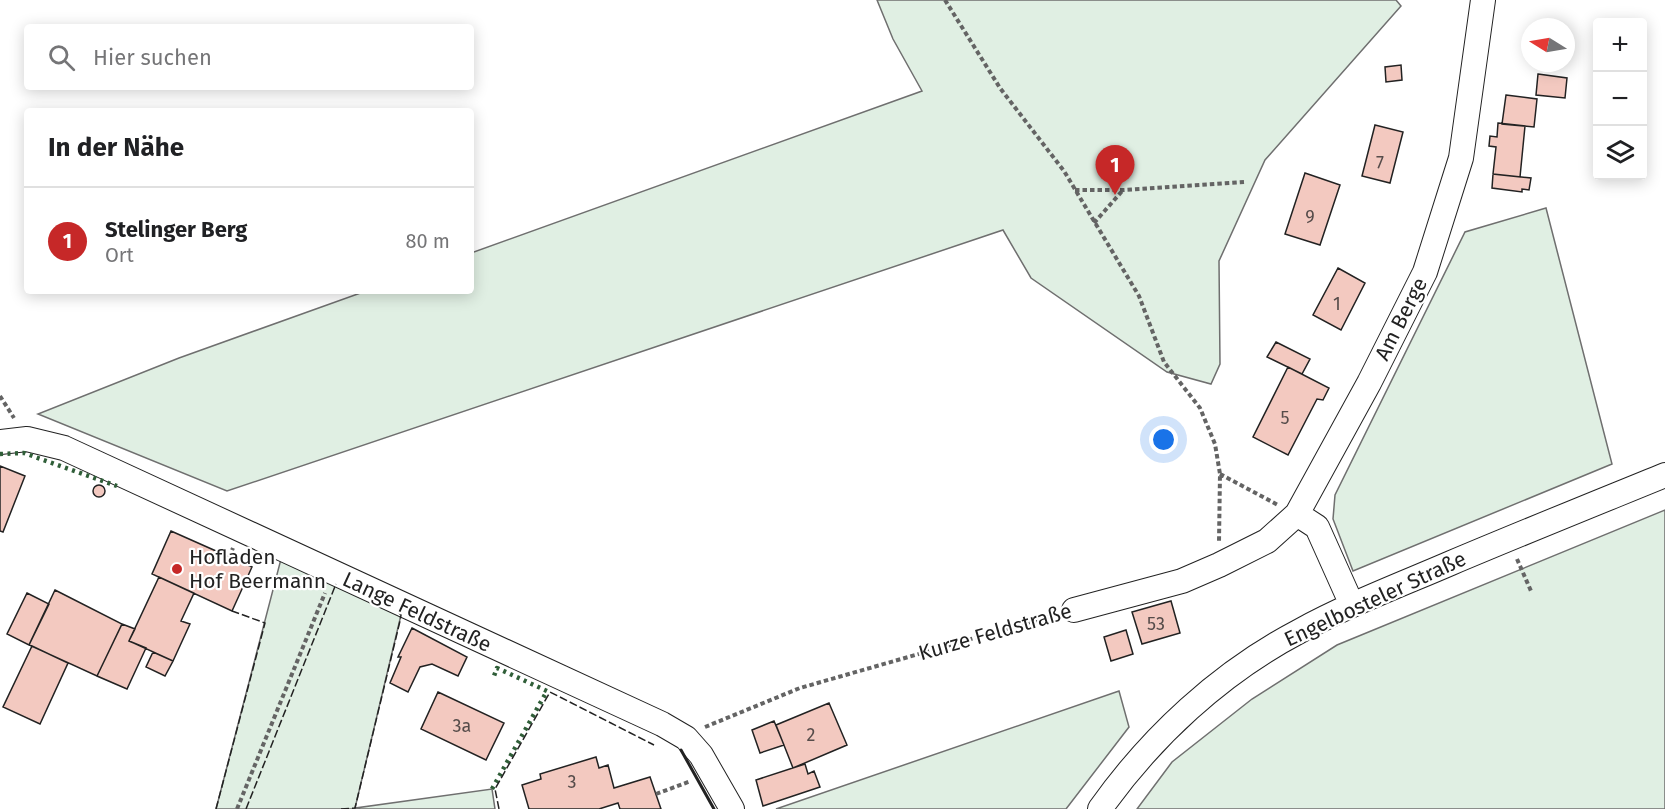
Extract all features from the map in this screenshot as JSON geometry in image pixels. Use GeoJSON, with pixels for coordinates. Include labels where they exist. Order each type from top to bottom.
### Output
{"type":"FeatureCollection","features":[{"type":"Feature","properties":{"kind":"street","name":"Am Berge"},"geometry":{"type":"LineString","coordinates":[[1297,514],[1369,383],[1428,264],[1461,158],[1483,0]]}},
{"type":"Feature","properties":{"kind":"street","name":"Lange Feldstraße"},"geometry":{"type":"LineString","coordinates":[[0,442],[27,439],[64,448],[686,738],[710,771],[732,809]]}},
{"type":"Feature","properties":{"kind":"street","name":"Engelbosteler Straße"},"geometry":{"type":"LineString","coordinates":[[1100,809],[1159,738],[1201,698],[1245,664],[1288,637],[1352,605],[1665,475]]}},
{"type":"Feature","properties":{"kind":"street","name":"Kurze Feldstraße"},"geometry":{"type":"LineString","coordinates":[[1074,610],[1182,581],[1219,566],[1268,541],[1297,514]]}},
{"type":"Feature","properties":{"kind":"street"},"geometry":{"type":"LineString","coordinates":[[1297,514],[1317,527],[1352,605]]}},
{"type":"Feature","properties":{"kind":"path"},"geometry":{"type":"LineString","coordinates":[[945,0],[1000,88],[1064,171],[1139,296],[1164,362],[1200,408],[1215,444],[1220,474],[1219,566]]}},
{"type":"Feature","properties":{"kind":"path"},"geometry":{"type":"LineString","coordinates":[[1075,190],[1123,190],[1244,182]]}},
{"type":"Feature","properties":{"kind":"path"},"geometry":{"type":"LineString","coordinates":[[1094,223],[1123,190]]}},
{"type":"Feature","properties":{"kind":"path"},"geometry":{"type":"LineString","coordinates":[[1220,474],[1297,514]]}},
{"type":"Feature","properties":{"kind":"path"},"geometry":{"type":"LineString","coordinates":[[1508,539],[1531,591]]}},
{"type":"Feature","properties":{"kind":"path"},"geometry":{"type":"LineString","coordinates":[[237,809],[333,573]]}},
{"type":"Feature","properties":{"kind":"path","name":"Kurze Feldstraße"},"geometry":{"type":"LineString","coordinates":[[686,738],[714,722],[800,688],[1074,610]]}},
{"type":"Feature","properties":{"kind":"path"},"geometry":{"type":"LineString","coordinates":[[656,794],[698,779],[710,771]]}},
{"type":"Feature","properties":{"kind":"green space"},"geometry":{"type":"Polygon","coordinates":[[[877,0],[1396,0],[1401,6],[1265,160],[1219,261],[1220,364],[1211,384],[1167,372],[1031,278],[1003,230],[227,491],[38,414],[179,358],[358,294],[474,294],[474,252],[922,91],[893,39],[877,0]]]}},
{"type":"Feature","properties":{"kind":"green space"},"geometry":{"type":"Polygon","coordinates":[[[1546,208],[1612,464],[1353,571],[1333,519],[1335,495],[1465,232],[1546,208]]]}},
{"type":"Feature","properties":{"kind":"green space"},"geometry":{"type":"Polygon","coordinates":[[[1665,510],[1665,809],[1137,809],[1172,762],[1252,699],[1337,645],[1665,510]]]}},
{"type":"Feature","properties":{"kind":"green space"},"geometry":{"type":"Polygon","coordinates":[[[281,559],[401,615],[355,808],[492,789],[495,809],[216,809],[281,559]]]}},
{"type":"Feature","properties":{"kind":"green space"},"geometry":{"type":"Polygon","coordinates":[[[1119,691],[1129,727],[1066,809],[776,809],[1119,691]]]}},
{"type":"Feature","properties":{"kind":"building"},"geometry":{"type":"Polygon","coordinates":[[[1401,65],[1402,80],[1386,82],[1385,67],[1401,65]]]}},
{"type":"Feature","properties":{"kind":"building"},"geometry":{"type":"Polygon","coordinates":[[[1538,74],[1567,78],[1565,98],[1536,95],[1538,74]]]}},
{"type":"Feature","properties":{"kind":"building"},"geometry":{"type":"Polygon","coordinates":[[[1506,95],[1537,99],[1534,127],[1502,124],[1506,95]]]}},
{"type":"Feature","properties":{"kind":"building"},"geometry":{"type":"Polygon","coordinates":[[[1498,123],[1525,126],[1520,177],[1493,174],[1496,147],[1489,146],[1490,136],[1497,137],[1498,123]]]}},
{"type":"Feature","properties":{"kind":"building"},"geometry":{"type":"Polygon","coordinates":[[[1375,125],[1403,132],[1390,183],[1362,176],[1375,125]]]}},
{"type":"Feature","properties":{"kind":"building"},"geometry":{"type":"Polygon","coordinates":[[[1305,173],[1340,185],[1320,245],[1285,234],[1305,173]]]}},
{"type":"Feature","properties":{"kind":"building"},"geometry":{"type":"Polygon","coordinates":[[[1493,174],[1531,178],[1529,190],[1522,189],[1522,192],[1492,188],[1493,174]]]}},
{"type":"Feature","properties":{"kind":"building"},"geometry":{"type":"Polygon","coordinates":[[[1338,268],[1365,283],[1341,330],[1313,315],[1338,268]]]}},
{"type":"Feature","properties":{"kind":"building"},"geometry":{"type":"Polygon","coordinates":[[[1276,342],[1310,359],[1302,374],[1267,357],[1276,342]]]}},
{"type":"Feature","properties":{"kind":"building"},"geometry":{"type":"Polygon","coordinates":[[[1288,367],[1329,388],[1323,400],[1317,399],[1288,455],[1253,437],[1288,367]]]}},
{"type":"Feature","properties":{"kind":"building"},"geometry":{"type":"Polygon","coordinates":[[[0,466],[25,476],[3,532],[0,531],[0,466]]]}},
{"type":"Feature","properties":{"kind":"building"},"geometry":{"type":"Polygon","coordinates":[[[101,485],[104,486],[104,496],[97,497],[94,496],[93,489],[94,486],[101,485]]]}},
{"type":"Feature","properties":{"kind":"building"},"geometry":{"type":"Polygon","coordinates":[[[171,531],[252,567],[232,611],[152,574],[171,531]]]}},
{"type":"Feature","properties":{"kind":"building"},"geometry":{"type":"Polygon","coordinates":[[[159,577],[194,593],[181,621],[190,624],[173,661],[129,641],[159,577]]]}},
{"type":"Feature","properties":{"kind":"building"},"geometry":{"type":"Polygon","coordinates":[[[55,590],[122,624],[97,676],[29,645],[55,590]]]}},
{"type":"Feature","properties":{"kind":"building"},"geometry":{"type":"Polygon","coordinates":[[[27,593],[49,604],[29,645],[7,634],[27,593]]]}},
{"type":"Feature","properties":{"kind":"building"},"geometry":{"type":"Polygon","coordinates":[[[1171,601],[1180,633],[1142,644],[1132,612],[1171,601]]]}},
{"type":"Feature","properties":{"kind":"building"},"geometry":{"type":"Polygon","coordinates":[[[122,624],[135,629],[129,641],[146,648],[127,689],[97,676],[122,624]]]}},
{"type":"Feature","properties":{"kind":"building"},"geometry":{"type":"Polygon","coordinates":[[[412,628],[467,657],[458,676],[432,664],[420,667],[408,692],[390,683],[401,657],[398,657],[412,628]]]}},
{"type":"Feature","properties":{"kind":"building"},"geometry":{"type":"Polygon","coordinates":[[[1126,630],[1133,654],[1111,661],[1104,637],[1126,630]]]}},
{"type":"Feature","properties":{"kind":"building"},"geometry":{"type":"Polygon","coordinates":[[[32,646],[68,663],[40,724],[3,707],[32,646]]]}},
{"type":"Feature","properties":{"kind":"building"},"geometry":{"type":"Polygon","coordinates":[[[153,652],[173,661],[165,676],[146,667],[153,652]]]}},
{"type":"Feature","properties":{"kind":"building"},"geometry":{"type":"Polygon","coordinates":[[[438,692],[504,723],[486,760],[421,729],[438,692]]]}},
{"type":"Feature","properties":{"kind":"building"},"geometry":{"type":"Polygon","coordinates":[[[829,703],[847,745],[793,768],[776,725],[829,703]]]}},
{"type":"Feature","properties":{"kind":"building"},"geometry":{"type":"Polygon","coordinates":[[[774,721],[784,745],[760,753],[752,730],[774,721]]]}},
{"type":"Feature","properties":{"kind":"building"},"geometry":{"type":"Polygon","coordinates":[[[596,757],[599,768],[608,765],[614,788],[650,777],[661,809],[620,809],[618,803],[599,809],[529,809],[522,785],[541,779],[540,774],[596,757]]]}},
{"type":"Feature","properties":{"kind":"building"},"geometry":{"type":"Polygon","coordinates":[[[805,764],[808,774],[814,771],[820,787],[763,806],[756,780],[805,764]]]}},
{"type":"Feature","properties":{"kind":"hedge"},"geometry":{"type":"LineString","coordinates":[[0,454],[24,453],[117,486]]}},
{"type":"Feature","properties":{"kind":"hedge"},"geometry":{"type":"LineString","coordinates":[[492,789],[547,691],[497,668],[494,676]]}},
{"type":"Feature","properties":{"kind":"fence"},"geometry":{"type":"LineString","coordinates":[[246,809],[336,584]]}},
{"type":"Feature","properties":{"kind":"fence"},"geometry":{"type":"LineString","coordinates":[[216,809],[265,623],[232,611]]}},
{"type":"Feature","properties":{"kind":"fence"},"geometry":{"type":"LineString","coordinates":[[341,809],[355,808],[400,621],[399,613]]}},
{"type":"Feature","properties":{"kind":"fence"},"geometry":{"type":"LineString","coordinates":[[499,809],[495,789],[550,692],[654,745]]}},
{"type":"Feature","properties":{"kind":"wall"},"geometry":{"type":"LineString","coordinates":[[681,750],[714,809]]}},
{"type":"Feature","properties":{"kind":"place","name":"Stelinger Berg"},"geometry":{"type":"Point","coordinates":[1115,195]}},
{"type":"Feature","properties":{"kind":"place","name":"Hofladen Hof Beermann"},"geometry":{"type":"Point","coordinates":[177,569]}}]}
